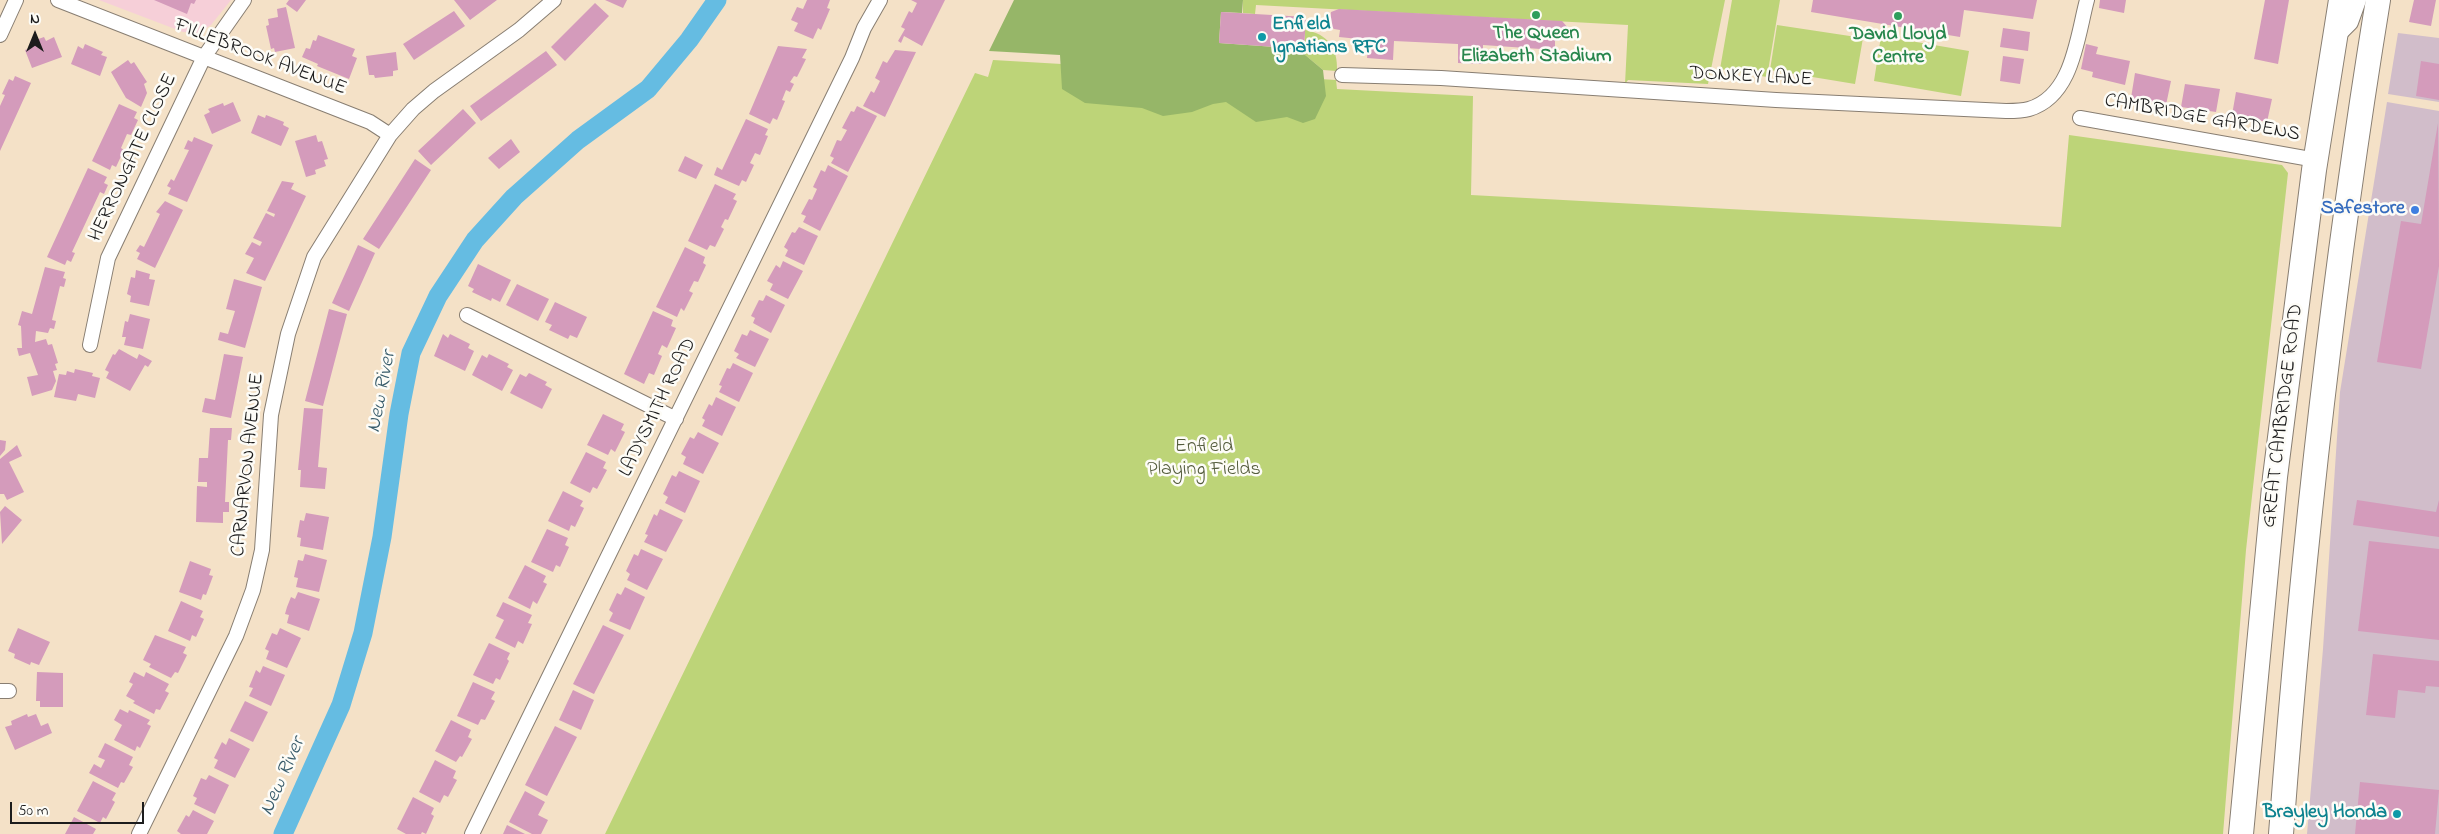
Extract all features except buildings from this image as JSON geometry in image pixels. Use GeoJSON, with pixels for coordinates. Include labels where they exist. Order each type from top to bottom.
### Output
{"type":"FeatureCollection","features":[{"type":"Feature","properties":{"kind":"highway","name":"GREAT CAMBRIDGE ROAD"},"geometry":{"type":"LineString","coordinates":[[2241,834],[2275,477],[2316,160],[2342,0]]}},
{"type":"Feature","properties":{"kind":"highway","name":"GREAT CAMBRIDGE ROAD"},"geometry":{"type":"LineString","coordinates":[[2281,834],[2296,634],[2313,475],[2354,149],[2378,0]]}},
{"type":"Feature","properties":{"kind":"street"},"geometry":{"type":"LineString","coordinates":[[0,35],[16,0]]}},
{"type":"Feature","properties":{"kind":"street","name":"FILLEBROOK AVENUE"},"geometry":{"type":"LineString","coordinates":[[58,0],[370,122],[390,135]]}},
{"type":"Feature","properties":{"kind":"street","name":"HERRONGATE CLOSE"},"geometry":{"type":"LineString","coordinates":[[90,345],[108,258],[204,57],[244,0]]}},
{"type":"Feature","properties":{"kind":"street","name":"CARNARVON AVENUE"},"geometry":{"type":"LineString","coordinates":[[140,834],[236,636],[253,590],[262,550],[271,415],[279,368],[303,284],[314,257],[390,135],[434,91],[519,30],[554,0]]}},
{"type":"Feature","properties":{"kind":"street","name":"LADYSMITH ROAD"},"geometry":{"type":"LineString","coordinates":[[472,834],[848,67],[864,28],[880,0]]}},
{"type":"Feature","properties":{"kind":"street","name":"DONKEY LANE"},"geometry":{"type":"LineString","coordinates":[[1342,75],[1441,78],[1989,111],[2021,110],[2043,103],[2055,93],[2065,77],[2086,0]]}},
{"type":"Feature","properties":{"kind":"street"},"geometry":{"type":"LineString","coordinates":[[2335,36],[2349,22],[2356,0]]}},
{"type":"Feature","properties":{"kind":"street","name":"CAMBRIDGE GARDENS"},"geometry":{"type":"LineString","coordinates":[[2080,118],[2316,160]]}},
{"type":"Feature","properties":{"kind":"street"},"geometry":{"type":"LineString","coordinates":[[467,315],[676,419]]}},
{"type":"Feature","properties":{"kind":"shaded area"},"geometry":{"type":"Polygon","coordinates":[[[99,0],[231,0],[211,25],[198,33],[183,32],[99,0]]]}},
{"type":"Feature","properties":{"kind":"shaded area"},"geometry":{"type":"Polygon","coordinates":[[[2398,33],[2439,38],[2439,102],[2388,94],[2398,33]]]}},
{"type":"Feature","properties":{"kind":"shaded area"},"geometry":{"type":"Polygon","coordinates":[[[2387,102],[2439,111],[2439,834],[2307,834],[2323,649],[2340,392],[2387,102]]]}},
{"type":"Feature","properties":{"kind":"green space"},"geometry":{"type":"Polygon","coordinates":[[[1014,0],[1243,0],[1242,13],[1221,12],[1219,43],[1304,49],[1304,54],[1323,70],[1326,96],[1315,119],[1303,123],[1287,117],[1256,122],[1226,102],[1213,104],[1192,112],[1163,116],[1142,108],[1085,103],[1062,89],[1060,55],[989,51],[1014,0]]]}},
{"type":"Feature","properties":{"kind":"green space"},"geometry":{"type":"Polygon","coordinates":[[[1243,0],[1725,0],[1708,84],[1628,80],[1625,84],[1628,25],[1256,5],[1255,14],[1243,13],[1243,0]]]}},
{"type":"Feature","properties":{"kind":"green space"},"geometry":{"type":"Polygon","coordinates":[[[1732,0],[1780,0],[1767,77],[1720,69],[1732,0]]]}},
{"type":"Feature","properties":{"kind":"green space"},"geometry":{"type":"Polygon","coordinates":[[[1777,25],[1863,38],[1855,84],[1770,70],[1777,25]]]}},
{"type":"Feature","properties":{"kind":"green space"},"geometry":{"type":"Polygon","coordinates":[[[1305,30],[1320,35],[1330,43],[1336,55],[1337,71],[1323,70],[1304,54],[1305,30]]]}},
{"type":"Feature","properties":{"kind":"green space"},"geometry":{"type":"Polygon","coordinates":[[[1881,36],[1969,51],[1961,96],[1874,81],[1881,36]]]}},
{"type":"Feature","properties":{"kind":"green space","name":"Enfield Playing Fields"},"geometry":{"type":"Polygon","coordinates":[[[993,60],[1336,80],[1337,89],[1473,96],[1471,195],[2061,227],[2069,135],[2282,165],[2288,173],[2246,550],[2223,834],[605,834],[975,73],[988,77],[993,60]]]}},
{"type":"Feature","properties":{"kind":"waterway","name":"New River"},"geometry":{"type":"LineString","coordinates":[[283,834],[341,705],[363,633],[382,537],[399,414],[411,353],[438,296],[475,240],[514,197],[578,140],[648,89],[689,40],[717,0]]}},
{"type":"Feature","properties":{"kind":"place","name":"The Queen Elizabeth Stadium"},"geometry":{"type":"Point","coordinates":[1536,15]}},
{"type":"Feature","properties":{"kind":"place","name":"David Lloyd Centre"},"geometry":{"type":"Point","coordinates":[1898,16]}},
{"type":"Feature","properties":{"kind":"place","name":"Enfield Ignatians RFC"},"geometry":{"type":"Point","coordinates":[1262,37]}},
{"type":"Feature","properties":{"kind":"place","name":"Safestore"},"geometry":{"type":"Point","coordinates":[2415,210]}},
{"type":"Feature","properties":{"kind":"place","name":"Brayley Honda"},"geometry":{"type":"Point","coordinates":[2397,814]}}]}
